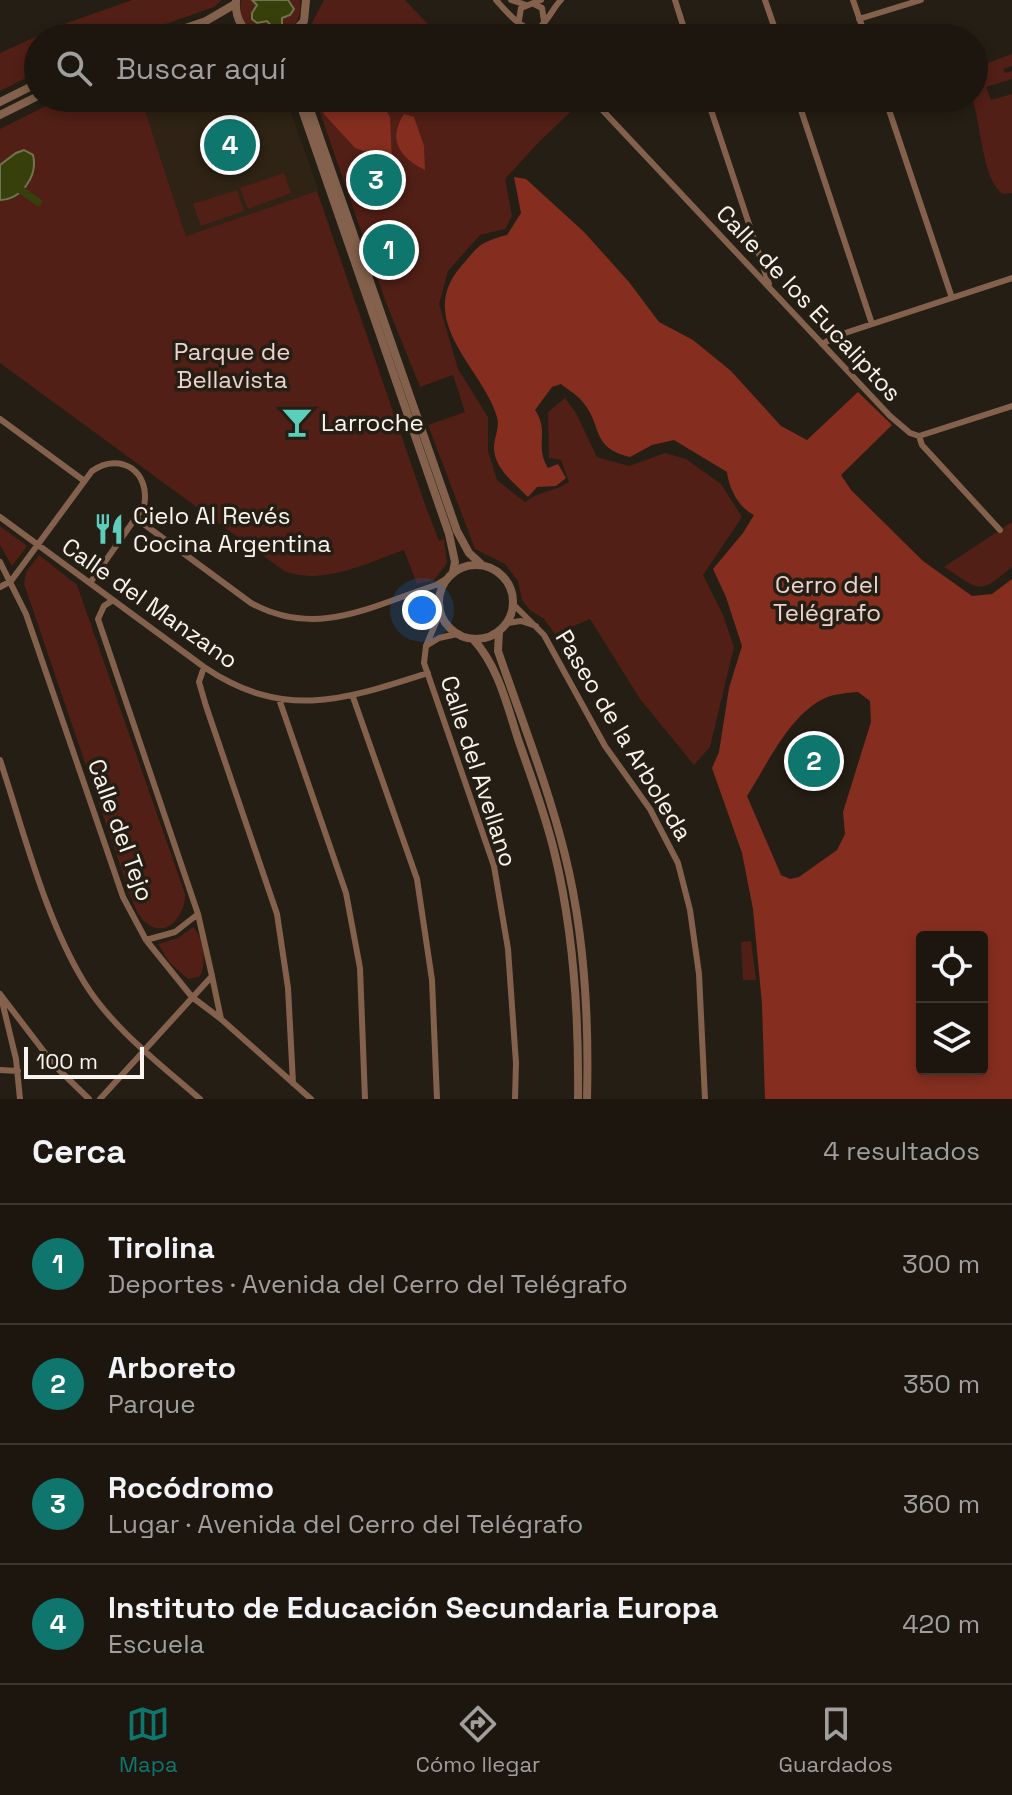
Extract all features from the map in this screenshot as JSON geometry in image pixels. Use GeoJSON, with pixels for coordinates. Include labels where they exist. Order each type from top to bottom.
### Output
{"type":"FeatureCollection","features":[{"type":"Feature","properties":{"kind":"street"},"geometry":{"type":"LineString","coordinates":[[496,0],[522,24]]}},
{"type":"Feature","properties":{"kind":"street"},"geometry":{"type":"LineString","coordinates":[[511,0],[530,4],[544,12],[542,24]]}},
{"type":"Feature","properties":{"kind":"street"},"geometry":{"type":"LineString","coordinates":[[519,20],[519,14],[530,4],[541,0]]}},
{"type":"Feature","properties":{"kind":"street"},"geometry":{"type":"LineString","coordinates":[[544,24],[561,0]]}},
{"type":"Feature","properties":{"kind":"street"},"geometry":{"type":"LineString","coordinates":[[675,0],[683,24]]}},
{"type":"Feature","properties":{"kind":"street"},"geometry":{"type":"LineString","coordinates":[[765,0],[773,24]]}},
{"type":"Feature","properties":{"kind":"street"},"geometry":{"type":"LineString","coordinates":[[853,0],[861,24]]}},
{"type":"Feature","properties":{"kind":"street"},"geometry":{"type":"LineString","coordinates":[[859,19],[921,0]]}},
{"type":"Feature","properties":{"kind":"street"},"geometry":{"type":"LineString","coordinates":[[197,24],[236,2],[241,24]]}},
{"type":"Feature","properties":{"kind":"street"},"geometry":{"type":"LineString","coordinates":[[302,24],[308,2]]}},
{"type":"Feature","properties":{"kind":"street"},"geometry":{"type":"LineString","coordinates":[[0,102],[24,90]]}},
{"type":"Feature","properties":{"kind":"street"},"geometry":{"type":"LineString","coordinates":[[0,115],[24,103]]}},
{"type":"Feature","properties":{"kind":"street"},"geometry":{"type":"LineString","coordinates":[[137,519],[269,613],[290,618],[330,620],[436,585],[449,576],[471,564],[481,564],[505,578],[511,590],[513,604],[507,623],[486,638],[473,639],[457,634],[440,613],[440,590],[449,576],[455,562],[449,534],[303,112]]}},
{"type":"Feature","properties":{"kind":"street"},"geometry":{"type":"LineString","coordinates":[[311,112],[457,531],[469,553],[481,564]]}},
{"type":"Feature","properties":{"kind":"street","name":"Calle de los Eucaliptos"},"geometry":{"type":"LineString","coordinates":[[604,112],[890,416],[910,433],[919,436],[922,445],[1000,530]]}},
{"type":"Feature","properties":{"kind":"street"},"geometry":{"type":"LineString","coordinates":[[712,112],[770,287]]}},
{"type":"Feature","properties":{"kind":"street"},"geometry":{"type":"LineString","coordinates":[[802,112],[872,324]]}},
{"type":"Feature","properties":{"kind":"street"},"geometry":{"type":"LineString","coordinates":[[890,112],[952,298]]}},
{"type":"Feature","properties":{"kind":"street"},"geometry":{"type":"LineString","coordinates":[[751,267],[761,259]]}},
{"type":"Feature","properties":{"kind":"street"},"geometry":{"type":"LineString","coordinates":[[822,344],[828,339],[1012,278]]}},
{"type":"Feature","properties":{"kind":"street"},"geometry":{"type":"LineString","coordinates":[[919,436],[1012,406]]}},
{"type":"Feature","properties":{"kind":"street"},"geometry":{"type":"LineString","coordinates":[[0,419],[83,480]]}},
{"type":"Feature","properties":{"kind":"street"},"geometry":{"type":"LineString","coordinates":[[0,587],[11,581],[83,480],[99,466],[115,463],[127,465],[138,473],[146,493],[144,506],[90,583]]}},
{"type":"Feature","properties":{"kind":"street","name":"Calle del Manzano"},"geometry":{"type":"LineString","coordinates":[[0,517],[204,667],[238,686],[279,699],[315,701],[353,697],[428,673]]}},
{"type":"Feature","properties":{"kind":"street","name":"Calle del Tejo"},"geometry":{"type":"LineString","coordinates":[[0,562],[37,643],[123,897],[146,940],[192,997],[311,1099]]}},
{"type":"Feature","properties":{"kind":"street"},"geometry":{"type":"LineString","coordinates":[[113,600],[104,606],[98,619],[198,914],[221,1019]]}},
{"type":"Feature","properties":{"kind":"street","name":"Paseo de la Arboleda"},"geometry":{"type":"LineString","coordinates":[[513,604],[539,628],[605,746],[650,809],[678,863],[690,910],[699,974],[705,1099]]}},
{"type":"Feature","properties":{"kind":"street","name":"Calle del Avellano"},"geometry":{"type":"LineString","coordinates":[[440,613],[426,646],[424,663],[494,866],[508,949],[516,1063],[515,1099]]}},
{"type":"Feature","properties":{"kind":"street","name":"Paseo de la Arboleda"},"geometry":{"type":"LineString","coordinates":[[507,623],[521,621],[539,628]]}},
{"type":"Feature","properties":{"kind":"street"},"geometry":{"type":"LineString","coordinates":[[499,631],[498,651],[565,856],[584,995],[587,1099]]}},
{"type":"Feature","properties":{"kind":"street","name":"Calle del Avellano"},"geometry":{"type":"LineString","coordinates":[[426,646],[439,638],[457,634]]}},
{"type":"Feature","properties":{"kind":"street"},"geometry":{"type":"LineString","coordinates":[[473,639],[491,664],[556,858],[571,953],[578,1099]]}},
{"type":"Feature","properties":{"kind":"street"},"geometry":{"type":"LineString","coordinates":[[204,667],[199,682],[206,706],[277,914],[288,988],[293,1083]]}},
{"type":"Feature","properties":{"kind":"street"},"geometry":{"type":"LineString","coordinates":[[353,697],[417,879],[432,980],[437,1099]]}},
{"type":"Feature","properties":{"kind":"street"},"geometry":{"type":"LineString","coordinates":[[279,699],[346,893],[360,968],[365,1099]]}},
{"type":"Feature","properties":{"kind":"street"},"geometry":{"type":"LineString","coordinates":[[0,760],[60,938],[86,985],[145,1050],[200,1099]]}},
{"type":"Feature","properties":{"kind":"street"},"geometry":{"type":"LineString","coordinates":[[146,940],[175,932],[198,914]]}},
{"type":"Feature","properties":{"kind":"street"},"geometry":{"type":"LineString","coordinates":[[100,1099],[212,976]]}},
{"type":"Feature","properties":{"kind":"street"},"geometry":{"type":"LineString","coordinates":[[0,994],[55,1066],[89,1099]]}},
{"type":"Feature","properties":{"kind":"street"},"geometry":{"type":"LineString","coordinates":[[0,994],[18,1071],[20,1099]]}},
{"type":"Feature","properties":{"kind":"street"},"geometry":{"type":"LineString","coordinates":[[9,1025],[22,1022]]}},
{"type":"Feature","properties":{"kind":"street"},"geometry":{"type":"LineString","coordinates":[[0,1070],[18,1071]]}},
{"type":"Feature","properties":{"kind":"shaded area"},"geometry":{"type":"Polygon","coordinates":[[[252,0],[288,0],[294,9],[282,18],[282,24],[257,23],[252,19],[252,13],[257,5],[252,0]]]}},
{"type":"Feature","properties":{"kind":"shaded area"},"geometry":{"type":"Polygon","coordinates":[[[146,112],[291,112],[319,191],[186,236],[146,112]]]}},
{"type":"Feature","properties":{"kind":"shaded area"},"geometry":{"type":"Polygon","coordinates":[[[24,150],[33,155],[31,178],[15,196],[0,200],[0,165],[24,150]]]}},
{"type":"Feature","properties":{"kind":"green space"},"geometry":{"type":"Polygon","coordinates":[[[132,0],[222,0],[214,7],[166,24],[64,24],[132,0]]]}},
{"type":"Feature","properties":{"kind":"green space"},"geometry":{"type":"Polygon","coordinates":[[[241,0],[300,0],[299,16],[294,24],[246,24],[241,0]]]}},
{"type":"Feature","properties":{"kind":"green space"},"geometry":{"type":"Polygon","coordinates":[[[324,0],[405,0],[428,24],[311,24],[324,0]]]}},
{"type":"Feature","properties":{"kind":"green space"},"geometry":{"type":"Polygon","coordinates":[[[24,42],[24,79],[0,91],[0,53],[24,42]]]}},
{"type":"Feature","properties":{"kind":"green space"},"geometry":{"type":"Polygon","coordinates":[[[1012,54],[1012,66],[1003,69],[1005,73],[1012,71],[1012,79],[988,86],[988,63],[1012,54]]]}},
{"type":"Feature","properties":{"kind":"green space"},"geometry":{"type":"Polygon","coordinates":[[[988,92],[991,100],[1012,94],[1012,193],[1003,194],[996,187],[986,164],[976,112],[988,112],[988,92]]]}},
{"type":"Feature","properties":{"kind":"green space","name":"Parque de Bellavista"},"geometry":{"type":"Polygon","coordinates":[[[34,112],[146,112],[186,236],[317,191],[426,507],[439,541],[444,539],[447,563],[434,580],[417,584],[404,550],[330,574],[314,576],[284,571],[0,363],[0,129],[34,112]]]}},
{"type":"Feature","properties":{"kind":"green space"},"geometry":{"type":"Polygon","coordinates":[[[320,112],[570,112],[505,179],[512,216],[505,229],[480,235],[448,271],[439,304],[458,369],[488,417],[488,451],[497,480],[525,502],[569,482],[561,460],[549,458],[548,412],[565,398],[576,413],[597,457],[629,466],[665,453],[686,459],[721,484],[742,517],[703,575],[723,615],[734,647],[710,747],[694,765],[640,699],[590,619],[555,634],[544,619],[522,600],[518,581],[505,564],[475,549],[428,425],[465,412],[453,375],[420,387],[385,300],[320,112]]]}},
{"type":"Feature","properties":{"kind":"green space"},"geometry":{"type":"Polygon","coordinates":[[[387,112],[392,161],[355,148],[324,114],[387,112]]]}},
{"type":"Feature","properties":{"kind":"green space"},"geometry":{"type":"Polygon","coordinates":[[[404,114],[414,117],[424,146],[425,170],[409,160],[399,147],[397,132],[404,114]]]}},
{"type":"Feature","properties":{"kind":"green space"},"geometry":{"type":"Polygon","coordinates":[[[284,173],[291,193],[248,209],[240,188],[284,173]]]}},
{"type":"Feature","properties":{"kind":"green space","name":"Cerro del Telégrafo"},"geometry":{"type":"Polygon","coordinates":[[[514,177],[526,179],[584,232],[629,282],[659,322],[693,340],[731,371],[781,426],[807,440],[858,392],[892,425],[841,475],[851,490],[923,561],[972,596],[992,594],[1012,579],[1012,1099],[765,1099],[762,1004],[753,909],[742,853],[712,768],[719,752],[729,688],[742,646],[713,569],[754,515],[736,497],[727,472],[674,440],[652,445],[630,457],[608,447],[588,409],[561,384],[552,387],[535,410],[541,425],[544,460],[548,468],[558,464],[566,478],[556,486],[537,487],[528,497],[506,475],[495,455],[497,417],[456,343],[448,324],[445,305],[449,285],[473,252],[507,235],[521,213],[514,177]],[[858,692],[843,693],[830,696],[809,708],[788,731],[747,796],[781,875],[790,879],[799,877],[837,850],[845,834],[843,812],[871,722],[870,701],[858,692]]]}},
{"type":"Feature","properties":{"kind":"green space"},"geometry":{"type":"Polygon","coordinates":[[[237,190],[244,211],[201,226],[193,204],[237,190]]]}},
{"type":"Feature","properties":{"kind":"green space"},"geometry":{"type":"Polygon","coordinates":[[[1012,522],[1012,567],[992,582],[985,586],[973,585],[944,567],[1012,522]]]}},
{"type":"Feature","properties":{"kind":"green space"},"geometry":{"type":"Polygon","coordinates":[[[0,526],[27,546],[12,566],[0,545],[0,526]]]}},
{"type":"Feature","properties":{"kind":"green space"},"geometry":{"type":"Polygon","coordinates":[[[39,555],[77,585],[185,894],[179,917],[168,927],[153,927],[145,922],[130,894],[24,584],[26,572],[39,555]]]}},
{"type":"Feature","properties":{"kind":"green space"},"geometry":{"type":"Polygon","coordinates":[[[193,927],[202,944],[204,958],[199,977],[188,979],[169,962],[158,944],[178,938],[193,927]]]}},
{"type":"Feature","properties":{"kind":"green space"},"geometry":{"type":"Polygon","coordinates":[[[751,941],[756,980],[743,980],[741,942],[751,941]]]}},
{"type":"Feature","properties":{"kind":"waterway"},"geometry":{"type":"LineString","coordinates":[[21,190],[38,202]]}},
{"type":"Feature","properties":{"kind":"place","name":"Instituto de Educación Secundaria Europa"},"geometry":{"type":"Point","coordinates":[230,145]}},
{"type":"Feature","properties":{"kind":"place","name":"Rocódromo"},"geometry":{"type":"Point","coordinates":[376,180]}},
{"type":"Feature","properties":{"kind":"place","name":"Tirolina"},"geometry":{"type":"Point","coordinates":[389,250]}},
{"type":"Feature","properties":{"kind":"place","name":"Larroche"},"geometry":{"type":"Point","coordinates":[297,422]}},
{"type":"Feature","properties":{"kind":"place","name":"Cielo Al Revés Cocina Argentina"},"geometry":{"type":"Point","coordinates":[109,529]}},
{"type":"Feature","properties":{"kind":"place","name":"Arboreto"},"geometry":{"type":"Point","coordinates":[814,761]}}]}
